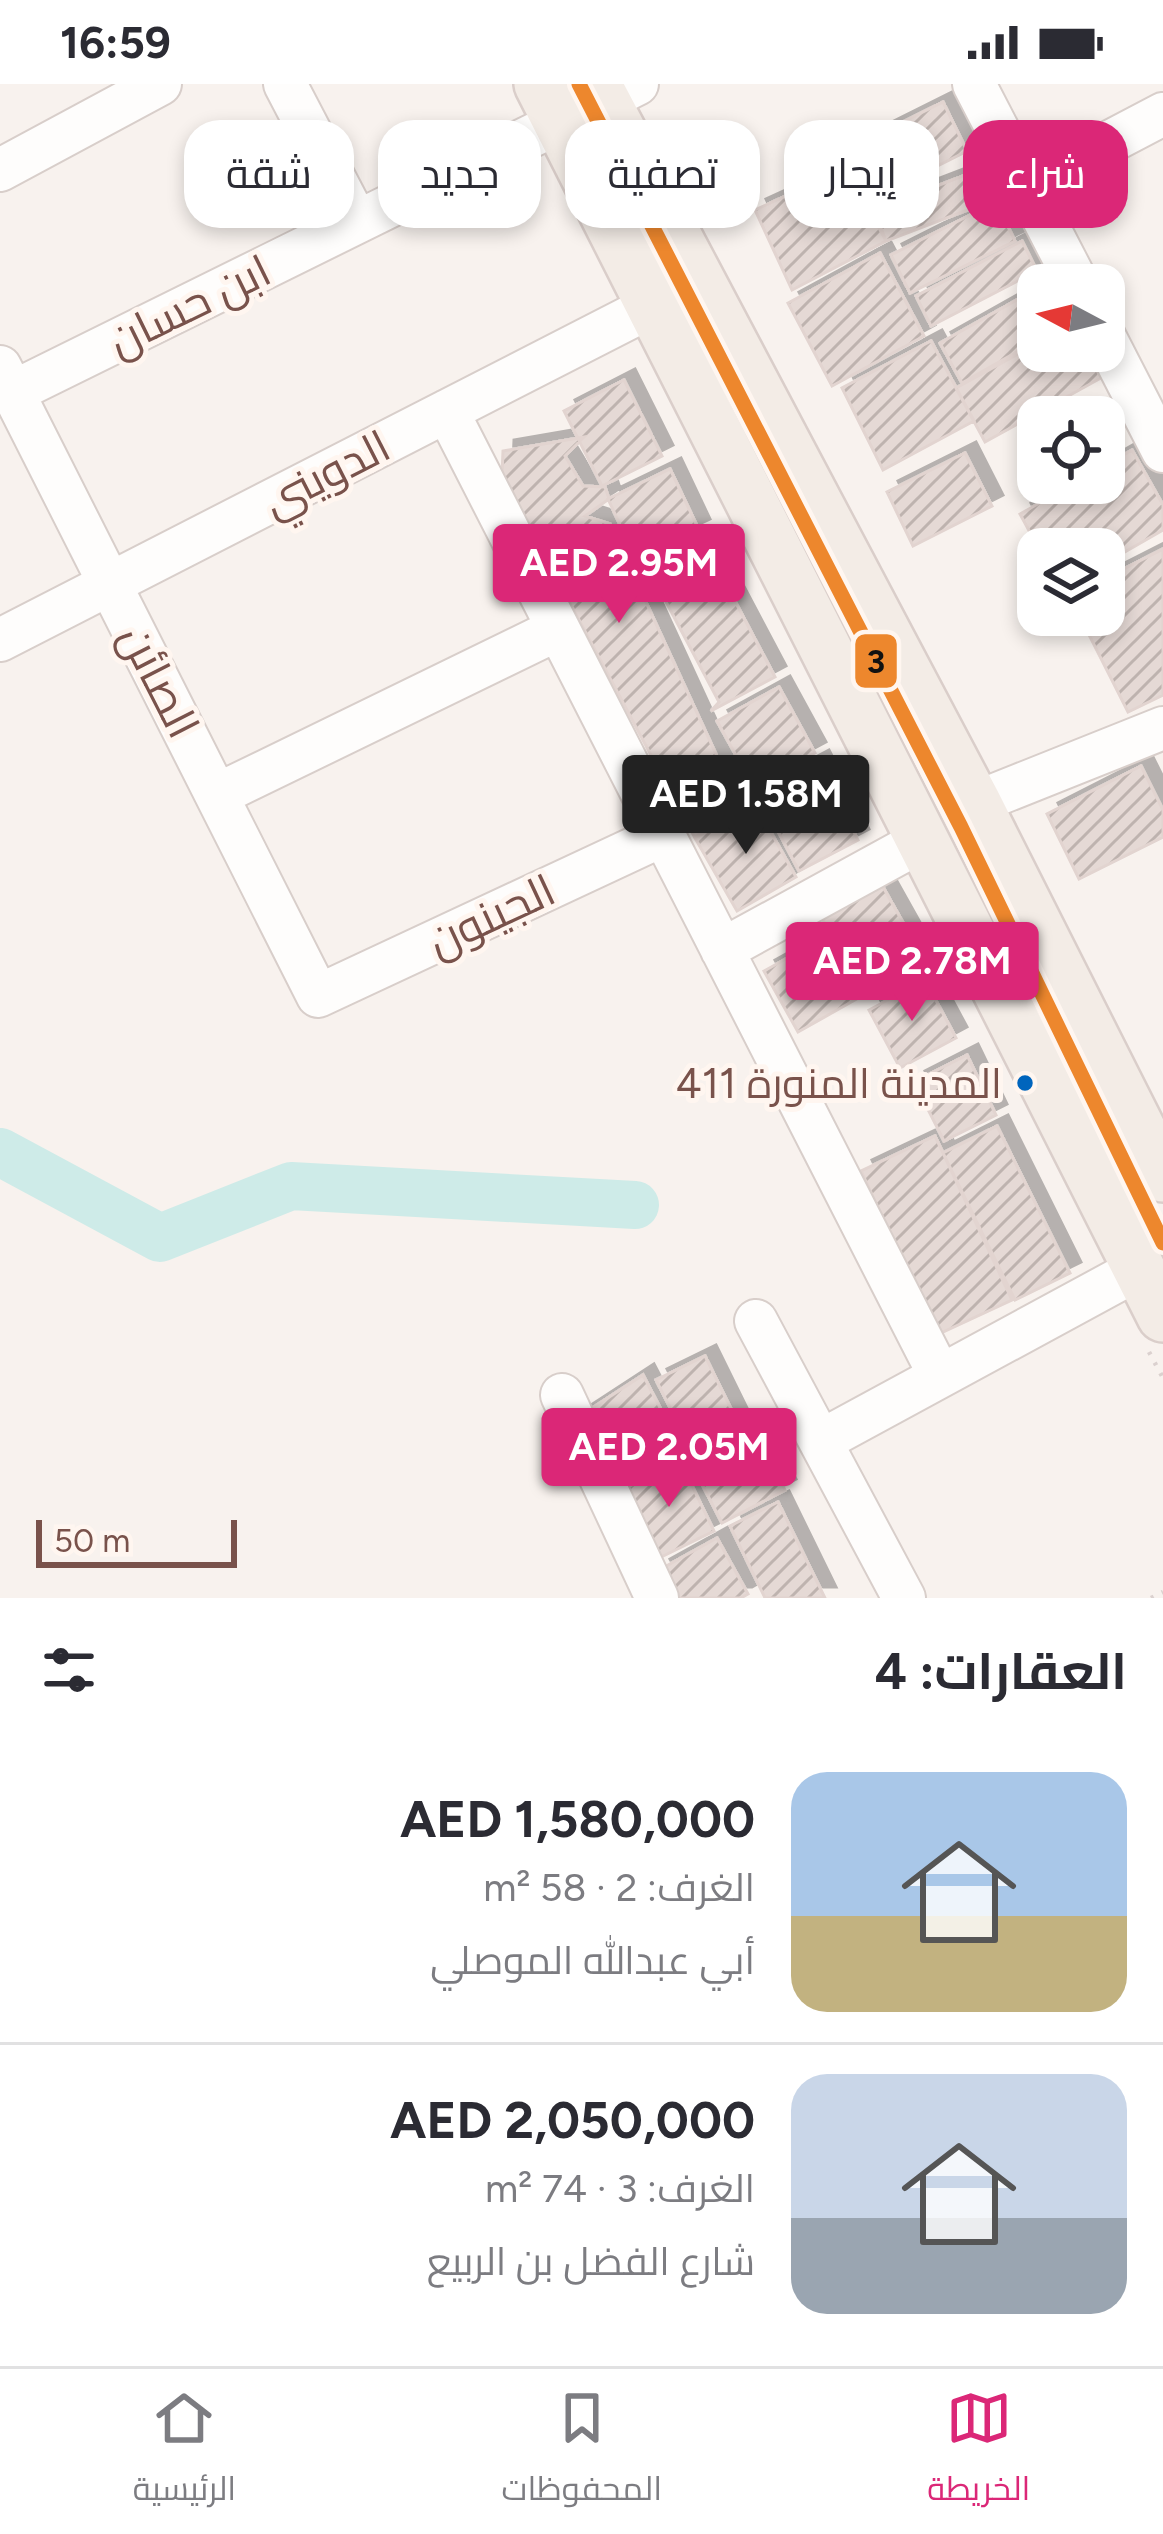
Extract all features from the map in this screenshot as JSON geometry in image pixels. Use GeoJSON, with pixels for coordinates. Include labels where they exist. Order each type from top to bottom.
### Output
{"type":"FeatureCollection","features":[{"type":"Feature","properties":{"kind":"main road"},"geometry":{"type":"LineString","coordinates":[[587,95],[652,306],[1163,1316]]}},
{"type":"Feature","properties":{"kind":"main road"},"geometry":{"type":"LineString","coordinates":[[587,95],[975,802],[1163,1176]]}},
{"type":"Feature","properties":{"kind":"street"},"geometry":{"type":"LineString","coordinates":[[0,170],[160,84]]}},
{"type":"Feature","properties":{"kind":"street"},"geometry":{"type":"LineString","coordinates":[[285,84],[357,223]]}},
{"type":"Feature","properties":{"kind":"street"},"geometry":{"type":"LineString","coordinates":[[974,84],[993,120]]}},
{"type":"Feature","properties":{"kind":"street","name":"ابن حسان"},"geometry":{"type":"LineString","coordinates":[[6,379],[357,223],[587,95]]}},
{"type":"Feature","properties":{"kind":"street"},"geometry":{"type":"LineString","coordinates":[[1128,131],[1163,113]]}},
{"type":"Feature","properties":{"kind":"street"},"geometry":{"type":"LineString","coordinates":[[1048,228],[1067,264]]}},
{"type":"Feature","properties":{"kind":"street","name":"الدويني"},"geometry":{"type":"LineString","coordinates":[[0,640],[652,306]]}},
{"type":"Feature","properties":{"kind":"street"},"geometry":{"type":"LineString","coordinates":[[1122,372],[1163,451]]}},
{"type":"Feature","properties":{"kind":"street","name":"الصائن"},"geometry":{"type":"LineString","coordinates":[[6,379],[318,995]]}},
{"type":"Feature","properties":{"kind":"street"},"geometry":{"type":"LineString","coordinates":[[447,411],[940,1376]]}},
{"type":"Feature","properties":{"kind":"street"},"geometry":{"type":"LineString","coordinates":[[217,795],[558,629]]}},
{"type":"Feature","properties":{"kind":"street"},"geometry":{"type":"LineString","coordinates":[[975,802],[1163,728]]}},
{"type":"Feature","properties":{"kind":"street","name":"الجينون"},"geometry":{"type":"LineString","coordinates":[[318,995],[663,835]]}},
{"type":"Feature","properties":{"kind":"street"},"geometry":{"type":"LineString","coordinates":[[722,950],[923,840]]}},
{"type":"Feature","properties":{"kind":"street"},"geometry":{"type":"LineString","coordinates":[[821,1441],[1139,1268]]}},
{"type":"Feature","properties":{"kind":"street"},"geometry":{"type":"LineString","coordinates":[[757,1322],[904,1598]]}},
{"type":"Feature","properties":{"kind":"street"},"geometry":{"type":"LineString","coordinates":[[562,1395],[657,1598]]}},
{"type":"Feature","properties":{"kind":"path"},"geometry":{"type":"LineString","coordinates":[[1150,1598],[1163,1592]]}},
{"type":"Feature","properties":{"kind":"building"},"geometry":{"type":"Polygon","coordinates":[[[943,102],[963,143],[963,153],[939,165],[939,120],[907,120],[943,102]]]}},
{"type":"Feature","properties":{"kind":"building"},"geometry":{"type":"Polygon","coordinates":[[[963,176],[963,212],[939,221],[939,185],[963,176]]]}},
{"type":"Feature","properties":{"kind":"building"},"geometry":{"type":"Polygon","coordinates":[[[784,197],[784,228],[879,228],[886,241],[792,290],[760,221],[760,208],[784,197]]]}},
{"type":"Feature","properties":{"kind":"building"},"geometry":{"type":"Polygon","coordinates":[[[963,219],[963,228],[1009,228],[1015,241],[910,293],[891,255],[963,219]]]}},
{"type":"Feature","properties":{"kind":"building"},"geometry":{"type":"Polygon","coordinates":[[[881,228],[920,228],[886,241],[881,228]]]}},
{"type":"Feature","properties":{"kind":"building"},"geometry":{"type":"Polygon","coordinates":[[[1022,241],[1034,264],[1017,264],[1017,281],[931,326],[916,296],[1022,241]]]}},
{"type":"Feature","properties":{"kind":"building"},"geometry":{"type":"Polygon","coordinates":[[[880,253],[924,336],[832,386],[788,303],[880,253]]]}},
{"type":"Feature","properties":{"kind":"building"},"geometry":{"type":"Polygon","coordinates":[[[1017,300],[1017,352],[962,383],[940,343],[1017,300]]]}},
{"type":"Feature","properties":{"kind":"building"},"geometry":{"type":"Polygon","coordinates":[[[931,341],[974,421],[883,470],[842,388],[931,341]]]}},
{"type":"Feature","properties":{"kind":"building"},"geometry":{"type":"Polygon","coordinates":[[[1017,355],[1017,372],[1098,372],[1101,378],[1068,396],[1017,396],[1017,424],[985,442],[956,388],[1017,355]]]}},
{"type":"Feature","properties":{"kind":"building"},"geometry":{"type":"Polygon","coordinates":[[[624,380],[662,456],[602,486],[564,411],[624,380]]]}},
{"type":"Feature","properties":{"kind":"building"},"geometry":{"type":"Polygon","coordinates":[[[584,437],[565,456],[583,486],[605,487],[609,499],[585,516],[610,524],[727,778],[745,792],[730,812],[695,838],[502,475],[503,451],[584,437]]]}},
{"type":"Feature","properties":{"kind":"building"},"geometry":{"type":"Polygon","coordinates":[[[1132,450],[1163,505],[1163,530],[1125,552],[1125,528],[1028,528],[1020,514],[1038,504],[1125,504],[1125,454],[1132,450]]]}},
{"type":"Feature","properties":{"kind":"building"},"geometry":{"type":"Polygon","coordinates":[[[965,453],[992,506],[913,546],[887,492],[965,453]]]}},
{"type":"Feature","properties":{"kind":"building"},"geometry":{"type":"Polygon","coordinates":[[[670,469],[699,530],[636,559],[608,499],[670,469]]]}},
{"type":"Feature","properties":{"kind":"building"},"geometry":{"type":"Polygon","coordinates":[[[1163,549],[1163,695],[1128,712],[1090,636],[1125,636],[1125,568],[1163,549]]]}},
{"type":"Feature","properties":{"kind":"building"},"geometry":{"type":"Polygon","coordinates":[[[709,552],[775,677],[711,711],[719,702],[655,581],[709,552]]]}},
{"type":"Feature","properties":{"kind":"building"},"geometry":{"type":"Polygon","coordinates":[[[779,687],[815,753],[753,786],[717,721],[779,687]]]}},
{"type":"Feature","properties":{"kind":"building"},"geometry":{"type":"Polygon","coordinates":[[[818,761],[858,840],[799,871],[758,793],[818,761]]]}},
{"type":"Feature","properties":{"kind":"building"},"geometry":{"type":"Polygon","coordinates":[[[1141,766],[1163,810],[1163,837],[1079,879],[1047,814],[1141,766]]]}},
{"type":"Feature","properties":{"kind":"building"},"geometry":{"type":"Polygon","coordinates":[[[755,804],[796,877],[737,911],[695,838],[755,804]]]}},
{"type":"Feature","properties":{"kind":"building"},"geometry":{"type":"Polygon","coordinates":[[[878,878],[925,962],[865,996],[818,911],[878,878]]]}},
{"type":"Feature","properties":{"kind":"building"},"geometry":{"type":"Polygon","coordinates":[[[829,935],[862,996],[798,1032],[764,971],[829,935]]]}},
{"type":"Feature","properties":{"kind":"building"},"geometry":{"type":"Polygon","coordinates":[[[925,980],[956,1038],[900,1068],[869,1010],[925,980]]]}},
{"type":"Feature","properties":{"kind":"building"},"geometry":{"type":"Polygon","coordinates":[[[967,1055],[996,1115],[944,1141],[914,1082],[967,1055]]]}},
{"type":"Feature","properties":{"kind":"building"},"geometry":{"type":"Polygon","coordinates":[[[997,1126],[1070,1273],[1015,1300],[943,1153],[997,1126]]]}},
{"type":"Feature","properties":{"kind":"building"},"geometry":{"type":"Polygon","coordinates":[[[935,1136],[1012,1300],[939,1334],[939,1339],[861,1171],[935,1136]]]}},
{"type":"Feature","properties":{"kind":"building"},"geometry":{"type":"Polygon","coordinates":[[[705,1356],[739,1425],[691,1449],[656,1380],[705,1356]]]}},
{"type":"Feature","properties":{"kind":"building"},"geometry":{"type":"Polygon","coordinates":[[[643,1375],[679,1444],[610,1482],[577,1418],[643,1375]]]}},
{"type":"Feature","properties":{"kind":"building"},"geometry":{"type":"Polygon","coordinates":[[[753,1426],[785,1490],[722,1523],[689,1459],[753,1426]]]}},
{"type":"Feature","properties":{"kind":"building"},"geometry":{"type":"Polygon","coordinates":[[[680,1461],[714,1531],[657,1559],[624,1489],[680,1461]]]}},
{"type":"Feature","properties":{"kind":"building"},"geometry":{"type":"Polygon","coordinates":[[[778,1502],[825,1598],[765,1598],[730,1526],[778,1502]]]}},
{"type":"Feature","properties":{"kind":"building"},"geometry":{"type":"Polygon","coordinates":[[[717,1538],[748,1594],[741,1598],[675,1598],[659,1570],[717,1538]]]}},
{"type":"Feature","properties":{"kind":"waterway"},"geometry":{"type":"LineString","coordinates":[[0,1152],[160,1238],[291,1186],[635,1205]]}},
{"type":"Feature","properties":{"kind":"metro line","name":"3"},"geometry":{"type":"LineString","coordinates":[[579,84],[961,827],[1163,1243]]}},
{"type":"Feature","properties":{"kind":"place","name":"المدينة المنورة 411"},"geometry":{"type":"Point","coordinates":[1025,1083]}}]}
